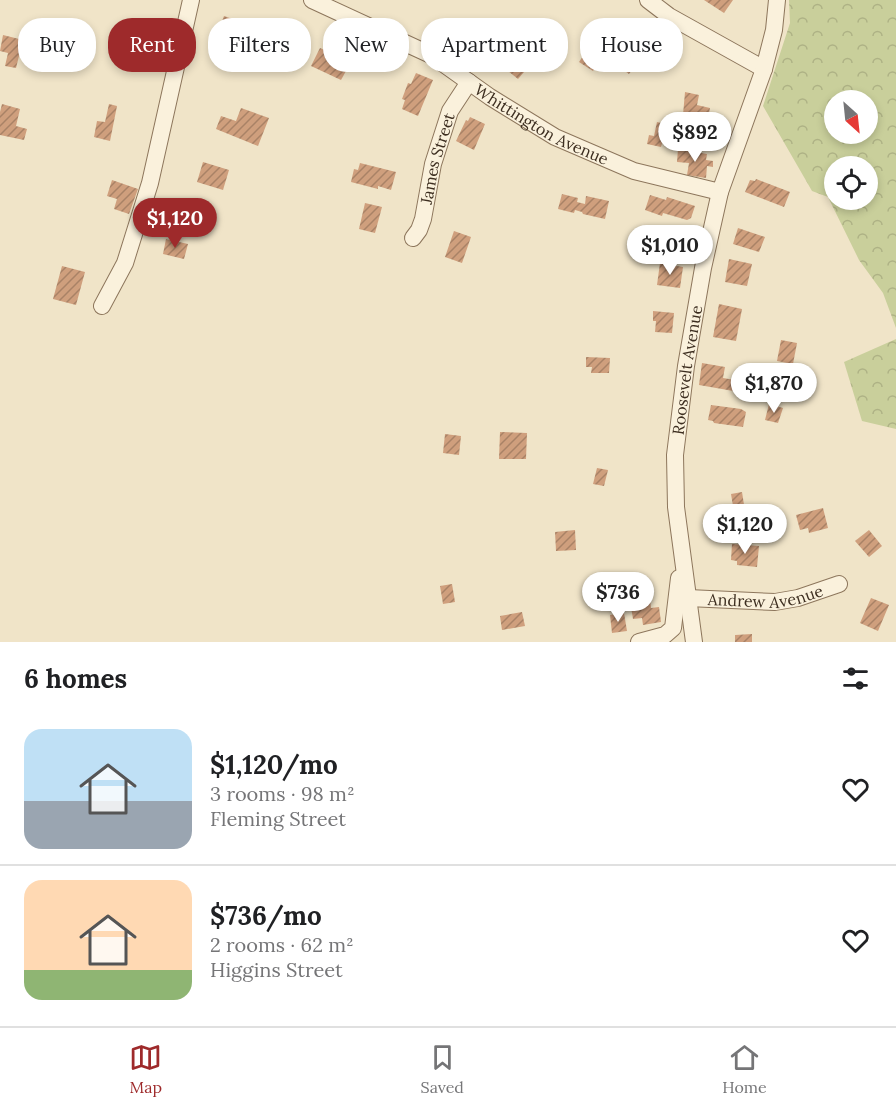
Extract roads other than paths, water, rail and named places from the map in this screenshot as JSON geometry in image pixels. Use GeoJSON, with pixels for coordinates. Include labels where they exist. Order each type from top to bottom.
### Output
{"type":"FeatureCollection","features":[{"type":"Feature","properties":{"kind":"street"},"geometry":{"type":"LineString","coordinates":[[102,306],[125,263],[150,183],[191,0]]}},
{"type":"Feature","properties":{"kind":"street","name":"Whittington Avenue"},"geometry":{"type":"LineString","coordinates":[[312,0],[431,55],[469,82],[565,141],[634,171],[720,192]]}},
{"type":"Feature","properties":{"kind":"street"},"geometry":{"type":"LineString","coordinates":[[648,0],[669,16],[764,69]]}},
{"type":"Feature","properties":{"kind":"street","name":"Roosevelt Avenue"},"geometry":{"type":"LineString","coordinates":[[694,642],[676,507],[675,455],[686,366],[703,268],[720,192],[764,69],[774,30],[777,0]]}},
{"type":"Feature","properties":{"kind":"street","name":"James Street"},"geometry":{"type":"LineString","coordinates":[[413,238],[423,219],[433,164],[450,111],[469,82]]}},
{"type":"Feature","properties":{"kind":"street"},"geometry":{"type":"LineString","coordinates":[[639,642],[665,635],[673,628],[679,581],[684,567]]}},
{"type":"Feature","properties":{"kind":"street","name":"Andrew Avenue"},"geometry":{"type":"LineString","coordinates":[[688,598],[775,602],[798,598],[839,584]]}}]}
